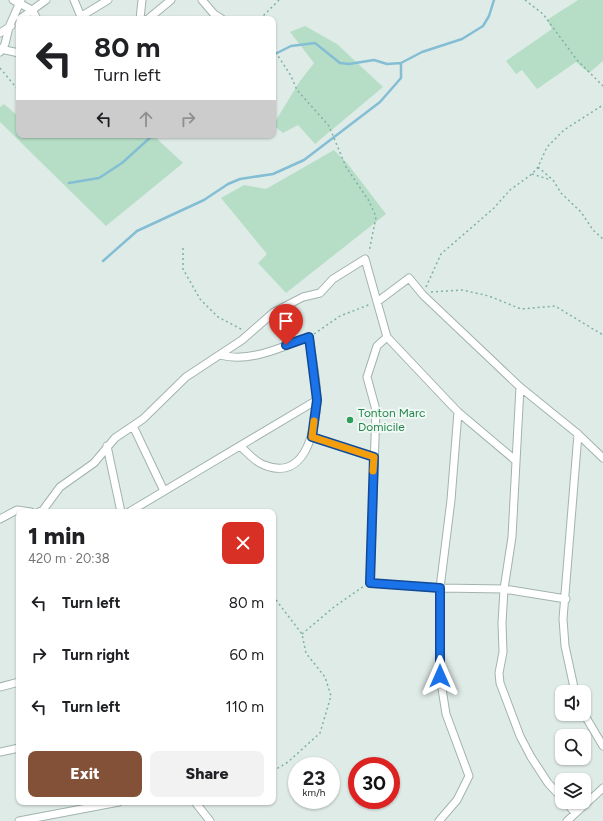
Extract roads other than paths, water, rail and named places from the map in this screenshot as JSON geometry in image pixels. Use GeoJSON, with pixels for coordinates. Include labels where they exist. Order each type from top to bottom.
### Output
{"type":"FeatureCollection","features":[{"type":"Feature","properties":{"kind":"street"},"geometry":{"type":"LineString","coordinates":[[24,16],[46,0]]}},
{"type":"Feature","properties":{"kind":"street"},"geometry":{"type":"LineString","coordinates":[[74,0],[80,16]]}},
{"type":"Feature","properties":{"kind":"street"},"geometry":{"type":"LineString","coordinates":[[84,16],[108,0]]}},
{"type":"Feature","properties":{"kind":"street"},"geometry":{"type":"LineString","coordinates":[[140,16],[142,0]]}},
{"type":"Feature","properties":{"kind":"street"},"geometry":{"type":"LineString","coordinates":[[152,16],[172,0]]}},
{"type":"Feature","properties":{"kind":"street"},"geometry":{"type":"LineString","coordinates":[[202,0],[217,16]]}},
{"type":"Feature","properties":{"kind":"street"},"geometry":{"type":"LineString","coordinates":[[16,52],[1,50],[7,37],[18,2],[32,10],[35,16]]}},
{"type":"Feature","properties":{"kind":"street"},"geometry":{"type":"LineString","coordinates":[[0,33],[16,22]]}},
{"type":"Feature","properties":{"kind":"street"},"geometry":{"type":"LineString","coordinates":[[42,509],[60,487],[94,462],[107,446],[122,432],[154,409],[186,377],[249,334],[274,312],[303,297],[320,293],[333,280],[365,259],[387,337],[458,412],[515,460]]}},
{"type":"Feature","properties":{"kind":"street"},"geometry":{"type":"LineString","coordinates":[[377,302],[407,278],[412,279],[423,295],[520,387],[578,434],[603,458]]}},
{"type":"Feature","properties":{"kind":"street"},"geometry":{"type":"LineString","coordinates":[[220,355],[238,358],[255,356],[309,337],[317,400],[312,437],[300,460],[294,465],[275,468],[264,465],[240,446]]}},
{"type":"Feature","properties":{"kind":"street"},"geometry":{"type":"LineString","coordinates":[[387,337],[378,346],[367,378],[376,410],[370,583],[440,588],[504,589],[566,599]]}},
{"type":"Feature","properties":{"kind":"street"},"geometry":{"type":"LineString","coordinates":[[520,387],[512,537],[504,589],[502,623],[503,652],[499,673],[500,683],[520,736],[531,757],[555,790]]}},
{"type":"Feature","properties":{"kind":"street"},"geometry":{"type":"LineString","coordinates":[[134,509],[317,400]]}},
{"type":"Feature","properties":{"kind":"street"},"geometry":{"type":"LineString","coordinates":[[439,821],[457,800],[468,776],[446,714],[440,676],[440,588],[451,500],[458,412]]}},
{"type":"Feature","properties":{"kind":"street"},"geometry":{"type":"LineString","coordinates":[[132,426],[164,491]]}},
{"type":"Feature","properties":{"kind":"street"},"geometry":{"type":"LineString","coordinates":[[573,685],[565,646],[563,619],[566,599],[578,434]]}},
{"type":"Feature","properties":{"kind":"street"},"geometry":{"type":"LineString","coordinates":[[312,437],[374,457]]}},
{"type":"Feature","properties":{"kind":"street"},"geometry":{"type":"LineString","coordinates":[[107,446],[120,509]]}},
{"type":"Feature","properties":{"kind":"street"},"geometry":{"type":"LineString","coordinates":[[0,519],[16,511]]}},
{"type":"Feature","properties":{"kind":"street"},"geometry":{"type":"LineString","coordinates":[[0,687],[16,683]]}},
{"type":"Feature","properties":{"kind":"street"},"geometry":{"type":"LineString","coordinates":[[588,721],[603,746]]}},
{"type":"Feature","properties":{"kind":"street"},"geometry":{"type":"LineString","coordinates":[[0,752],[16,749]]}},
{"type":"Feature","properties":{"kind":"street"},"geometry":{"type":"LineString","coordinates":[[567,821],[603,788]]}},
{"type":"Feature","properties":{"kind":"street"},"geometry":{"type":"LineString","coordinates":[[19,821],[103,805]]}},
{"type":"Feature","properties":{"kind":"street"},"geometry":{"type":"LineString","coordinates":[[197,805],[210,821]]}},
{"type":"Feature","properties":{"kind":"street"},"geometry":{"type":"LineString","coordinates":[[572,809],[576,813]]}},
{"type":"Feature","properties":{"kind":"waterway"},"geometry":{"type":"LineString","coordinates":[[276,54],[291,46],[315,43],[340,63],[349,64],[374,60],[387,64],[401,63],[422,52],[462,39],[483,26],[489,16],[494,0]]}},
{"type":"Feature","properties":{"kind":"waterway"},"geometry":{"type":"LineString","coordinates":[[103,261],[137,231],[204,200],[228,184],[240,179],[273,174],[304,160],[380,102],[401,78],[401,63]]}},
{"type":"Feature","properties":{"kind":"waterway"},"geometry":{"type":"LineString","coordinates":[[69,183],[99,178],[122,163],[150,138]]}},
{"type":"Feature","properties":{"kind":"place","name":"Tonton Marc Domicile"},"geometry":{"type":"Point","coordinates":[350,420]}}]}
